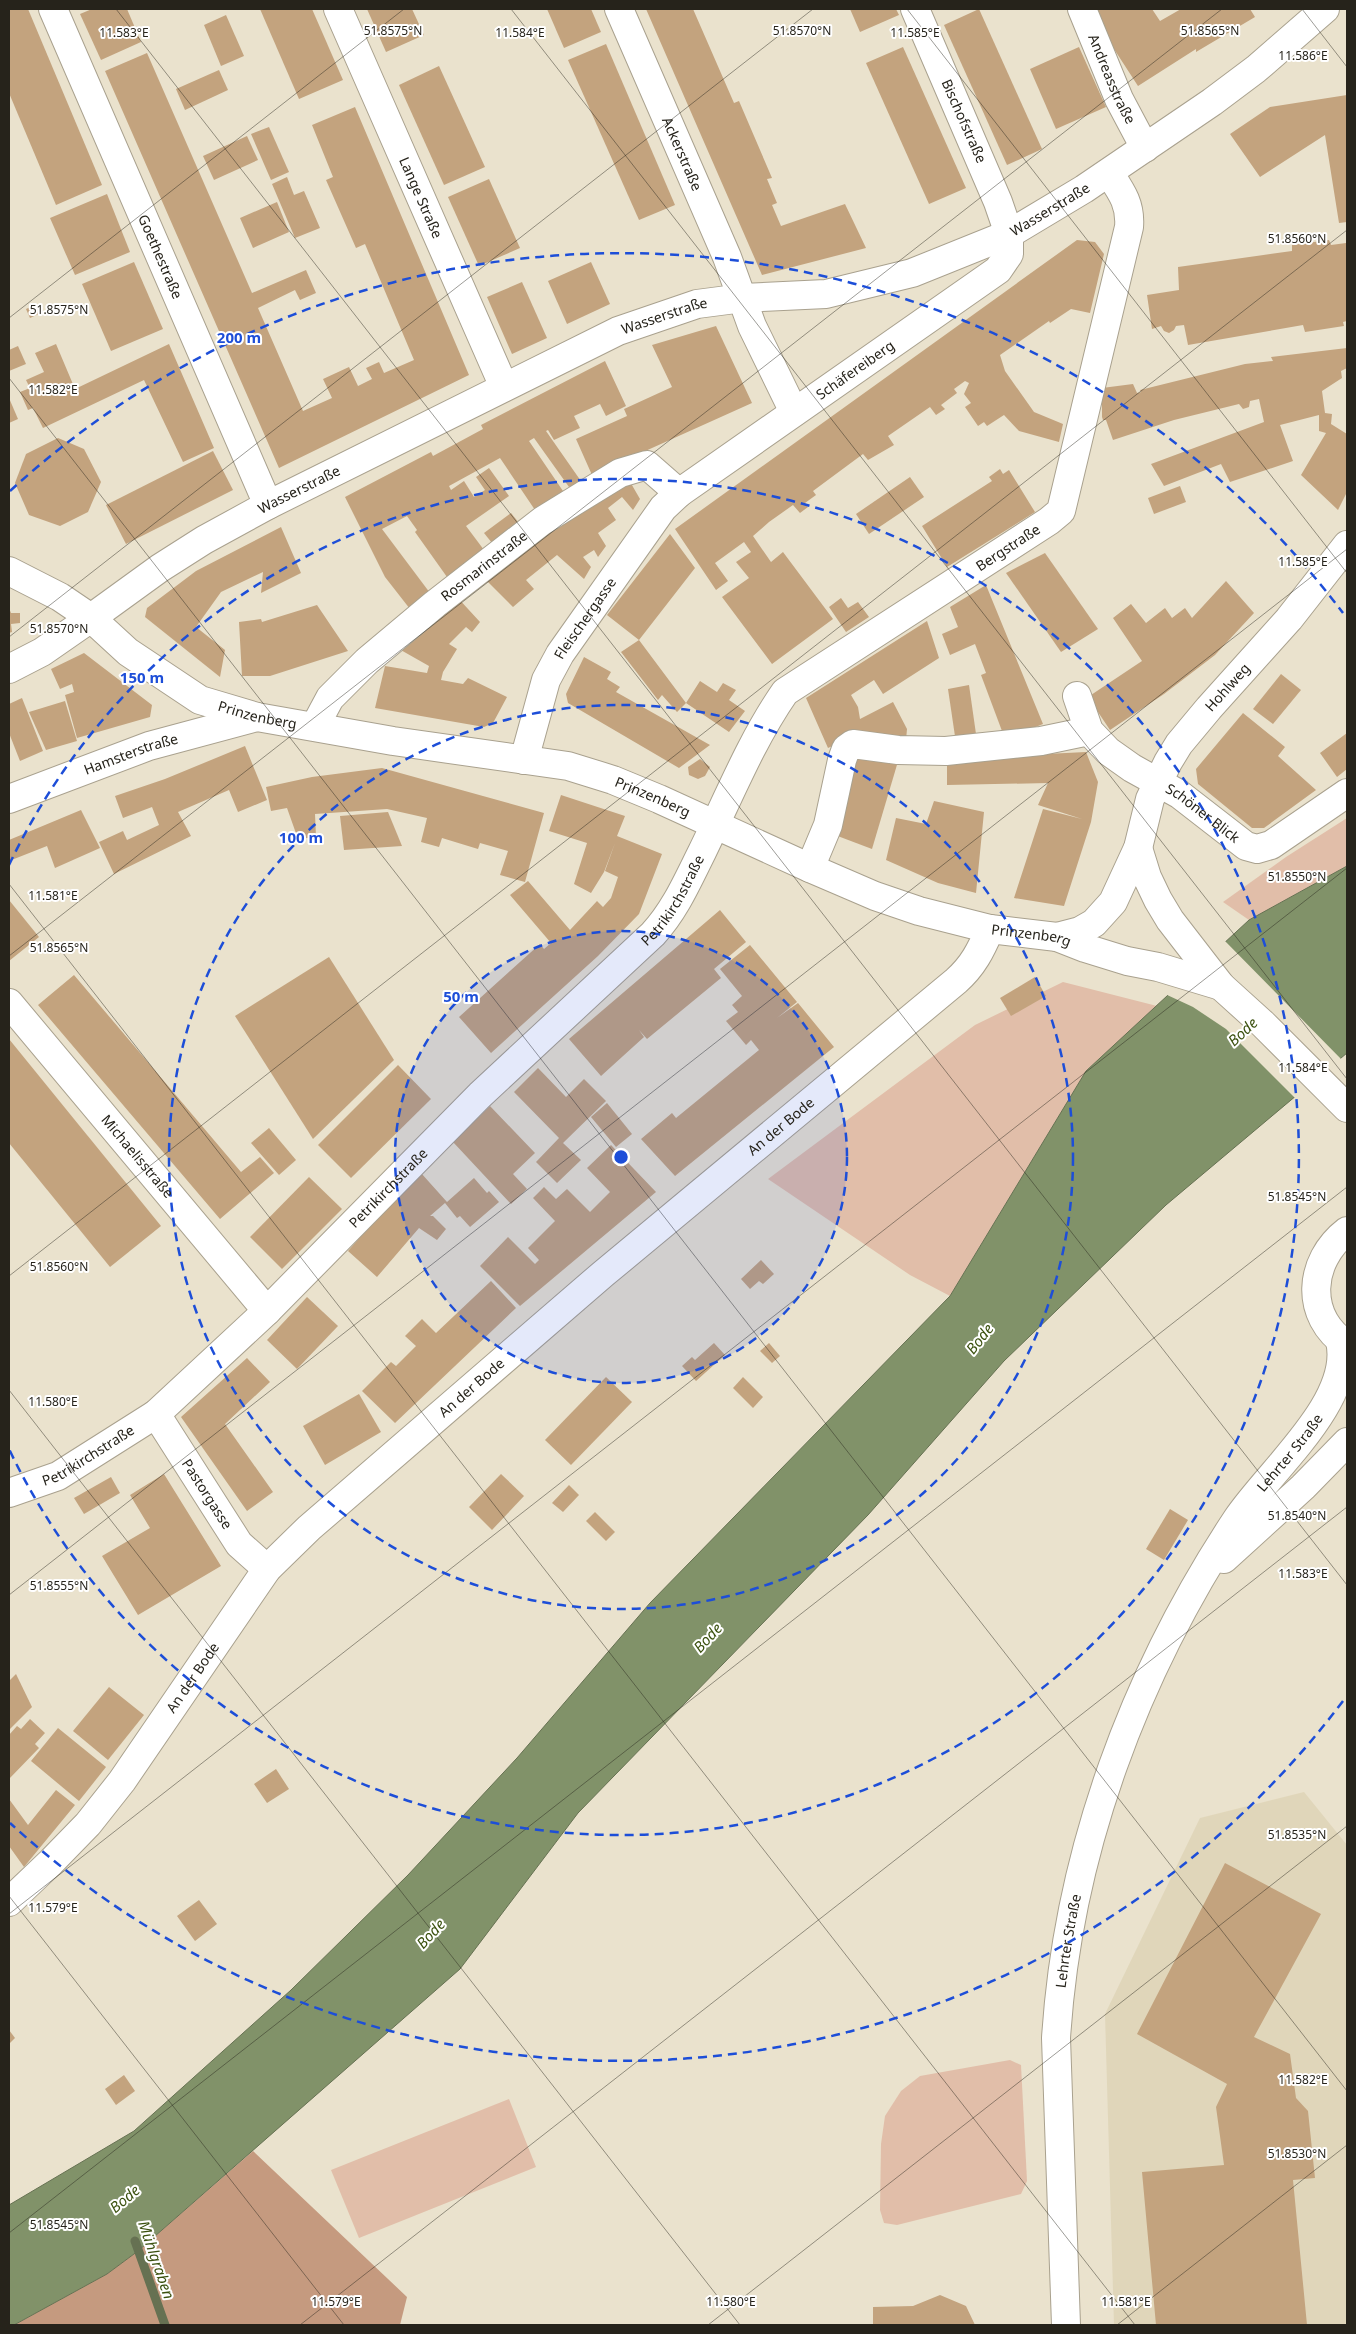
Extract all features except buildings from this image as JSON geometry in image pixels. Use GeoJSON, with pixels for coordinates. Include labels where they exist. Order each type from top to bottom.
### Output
{"type":"FeatureCollection","features":[{"type":"Feature","properties":{"kind":"street","name":"Goethestraße"},"geometry":{"type":"LineString","coordinates":[[53,9],[268,505]]}},
{"type":"Feature","properties":{"kind":"street","name":"Lange Straße"},"geometry":{"type":"LineString","coordinates":[[338,9],[504,387]]}},
{"type":"Feature","properties":{"kind":"street","name":"Ackerstraße"},"geometry":{"type":"LineString","coordinates":[[619,9],[743,298],[752,326],[794,412]]}},
{"type":"Feature","properties":{"kind":"street","name":"Bischofstraße"},"geometry":{"type":"LineString","coordinates":[[915,9],[989,180],[1009,234]]}},
{"type":"Feature","properties":{"kind":"street","name":"Andreasstraße"},"geometry":{"type":"LineString","coordinates":[[1082,9],[1119,99],[1145,148]]}},
{"type":"Feature","properties":{"kind":"street","name":"Wasserstraße"},"geometry":{"type":"LineString","coordinates":[[9,669],[42,652],[160,568],[204,540],[268,505],[618,331],[697,304],[743,298],[826,294],[902,276],[954,258],[1009,234],[1145,148],[1256,69],[1325,9]]}},
{"type":"Feature","properties":{"kind":"street","name":"Bergstraße"},"geometry":{"type":"LineString","coordinates":[[715,825],[771,713],[785,692],[794,684],[1062,511],[1129,227],[1130,213],[1127,201],[1109,172]]}},
{"type":"Feature","properties":{"kind":"street","name":"Schäfereiberg"},"geometry":{"type":"LineString","coordinates":[[679,493],[998,270],[1009,254],[1009,234]]}},
{"type":"Feature","properties":{"kind":"street","name":"Rosmarinstraße"},"geometry":{"type":"LineString","coordinates":[[315,726],[330,698],[367,661],[435,604],[542,521],[620,473],[647,465],[679,493]]}},
{"type":"Feature","properties":{"kind":"street","name":"Fleischergasse"},"geometry":{"type":"LineString","coordinates":[[524,760],[532,725],[546,680],[560,654],[652,522],[679,493]]}},
{"type":"Feature","properties":{"kind":"street","name":"Hohlweg"},"geometry":{"type":"LineString","coordinates":[[1057,937],[1080,931],[1104,914],[1124,880],[1138,848],[1142,827],[1168,762],[1193,726],[1345,554]]}},
{"type":"Feature","properties":{"kind":"street","name":"Prinzenberg"},"geometry":{"type":"LineString","coordinates":[[10,569],[60,597],[91,618],[128,652],[200,700],[257,717],[393,741],[568,766],[613,780],[875,896],[920,911],[990,929],[1057,937],[1127,961],[1158,967],[1221,986]]}},
{"type":"Feature","properties":{"kind":"street"},"geometry":{"type":"LineString","coordinates":[[1077,696],[1089,731],[1108,750],[1132,768],[1158,783]]}},
{"type":"Feature","properties":{"kind":"street","name":"Hamsterstraße"},"geometry":{"type":"LineString","coordinates":[[9,799],[149,746],[257,717]]}},
{"type":"Feature","properties":{"kind":"street"},"geometry":{"type":"LineString","coordinates":[[810,868],[828,825],[846,748],[854,744],[898,750],[946,750],[1042,741],[1089,731]]}},
{"type":"Feature","properties":{"kind":"street","name":"Schöner Blick"},"geometry":{"type":"LineString","coordinates":[[1158,783],[1189,801],[1234,839],[1257,850],[1271,845],[1347,793]]}},
{"type":"Feature","properties":{"kind":"street","name":"Petrikirchstraße"},"geometry":{"type":"LineString","coordinates":[[9,1493],[58,1476],[156,1414],[267,1311],[480,1095],[653,934],[675,906],[715,825]]}},
{"type":"Feature","properties":{"kind":"street","name":"Hohlweg"},"geometry":{"type":"LineString","coordinates":[[1138,848],[1147,877],[1170,920],[1186,938],[1221,986]]}},
{"type":"Feature","properties":{"kind":"street","name":"An der Bode"},"geometry":{"type":"LineString","coordinates":[[9,1902],[88,1824],[122,1781],[267,1569],[309,1528],[603,1274],[956,982],[970,968],[980,954],[990,929]]}},
{"type":"Feature","properties":{"kind":"street"},"geometry":{"type":"LineString","coordinates":[[1221,986],[1263,1024],[1346,1107]]}},
{"type":"Feature","properties":{"kind":"street","name":"Michaelisstraße"},"geometry":{"type":"LineString","coordinates":[[9,1003],[267,1311]]}},
{"type":"Feature","properties":{"kind":"street"},"geometry":{"type":"LineString","coordinates":[[1344,1343],[1328,1327],[1320,1312],[1316,1282],[1322,1259],[1338,1238],[1347,1231]]}},
{"type":"Feature","properties":{"kind":"street","name":"Lehrter Straße"},"geometry":{"type":"LineString","coordinates":[[1066,2325],[1056,2038],[1059,1997],[1068,1939],[1089,1844],[1128,1723],[1172,1629],[1238,1518],[1268,1478],[1314,1424],[1328,1402],[1337,1379],[1344,1343]]}},
{"type":"Feature","properties":{"kind":"street","name":"Pastorgasse"},"geometry":{"type":"LineString","coordinates":[[156,1414],[239,1544],[267,1569]]}},
{"type":"Feature","properties":{"kind":"street","name":"Lehrter Straße"},"geometry":{"type":"LineString","coordinates":[[1199,1582],[1303,1487],[1347,1442]]}},
{"type":"Feature","properties":{"kind":"shaded area"},"geometry":{"type":"Polygon","coordinates":[[[1347,818],[1347,866],[1249,920],[1223,902],[1286,857],[1347,818]]]}},
{"type":"Feature","properties":{"kind":"shaded area"},"geometry":{"type":"Polygon","coordinates":[[[1063,982],[1157,1006],[1086,1071],[950,1296],[910,1275],[768,1179],[975,1025],[1063,982]]]}},
{"type":"Feature","properties":{"kind":"shaded area"},"geometry":{"type":"Polygon","coordinates":[[[1304,1792],[1347,1845],[1347,2325],[1114,2325],[1105,2014],[1200,1818],[1304,1792]]]}},
{"type":"Feature","properties":{"kind":"shaded area"},"geometry":{"type":"Polygon","coordinates":[[[1010,2060],[1021,2065],[1027,2181],[1021,2194],[897,2225],[884,2223],[880,2210],[881,2144],[885,2116],[901,2091],[920,2076],[1010,2060]]]}},
{"type":"Feature","properties":{"kind":"shaded area"},"geometry":{"type":"Polygon","coordinates":[[[509,2099],[536,2167],[359,2238],[331,2170],[509,2099]]]}},
{"type":"Feature","properties":{"kind":"shaded area"},"geometry":{"type":"Polygon","coordinates":[[[253,2151],[407,2297],[400,2325],[14,2325],[107,2274],[138,2251],[253,2151]]]}},
{"type":"Feature","properties":{"kind":"water","name":"Bode"},"geometry":{"type":"Polygon","coordinates":[[[1347,866],[1347,1053],[1166,1205],[1004,1361],[868,1515],[578,1813],[460,1969],[138,2251],[107,2274],[14,2325],[9,2325],[9,2205],[134,2131],[291,1990],[408,1875],[517,1758],[650,1603],[950,1296],[1086,1071],[1249,920],[1347,866]]]}},
{"type":"Feature","properties":{"kind":"pier"},"geometry":{"type":"Polygon","coordinates":[[[1224,940],[1342,1060],[1296,1099],[1226,1029],[1193,1007],[1165,994],[1224,940]]]}},
{"type":"Feature","properties":{"kind":"waterway","name":"Mühlgraben"},"geometry":{"type":"LineString","coordinates":[[135,2241],[165,2325]]}}]}
